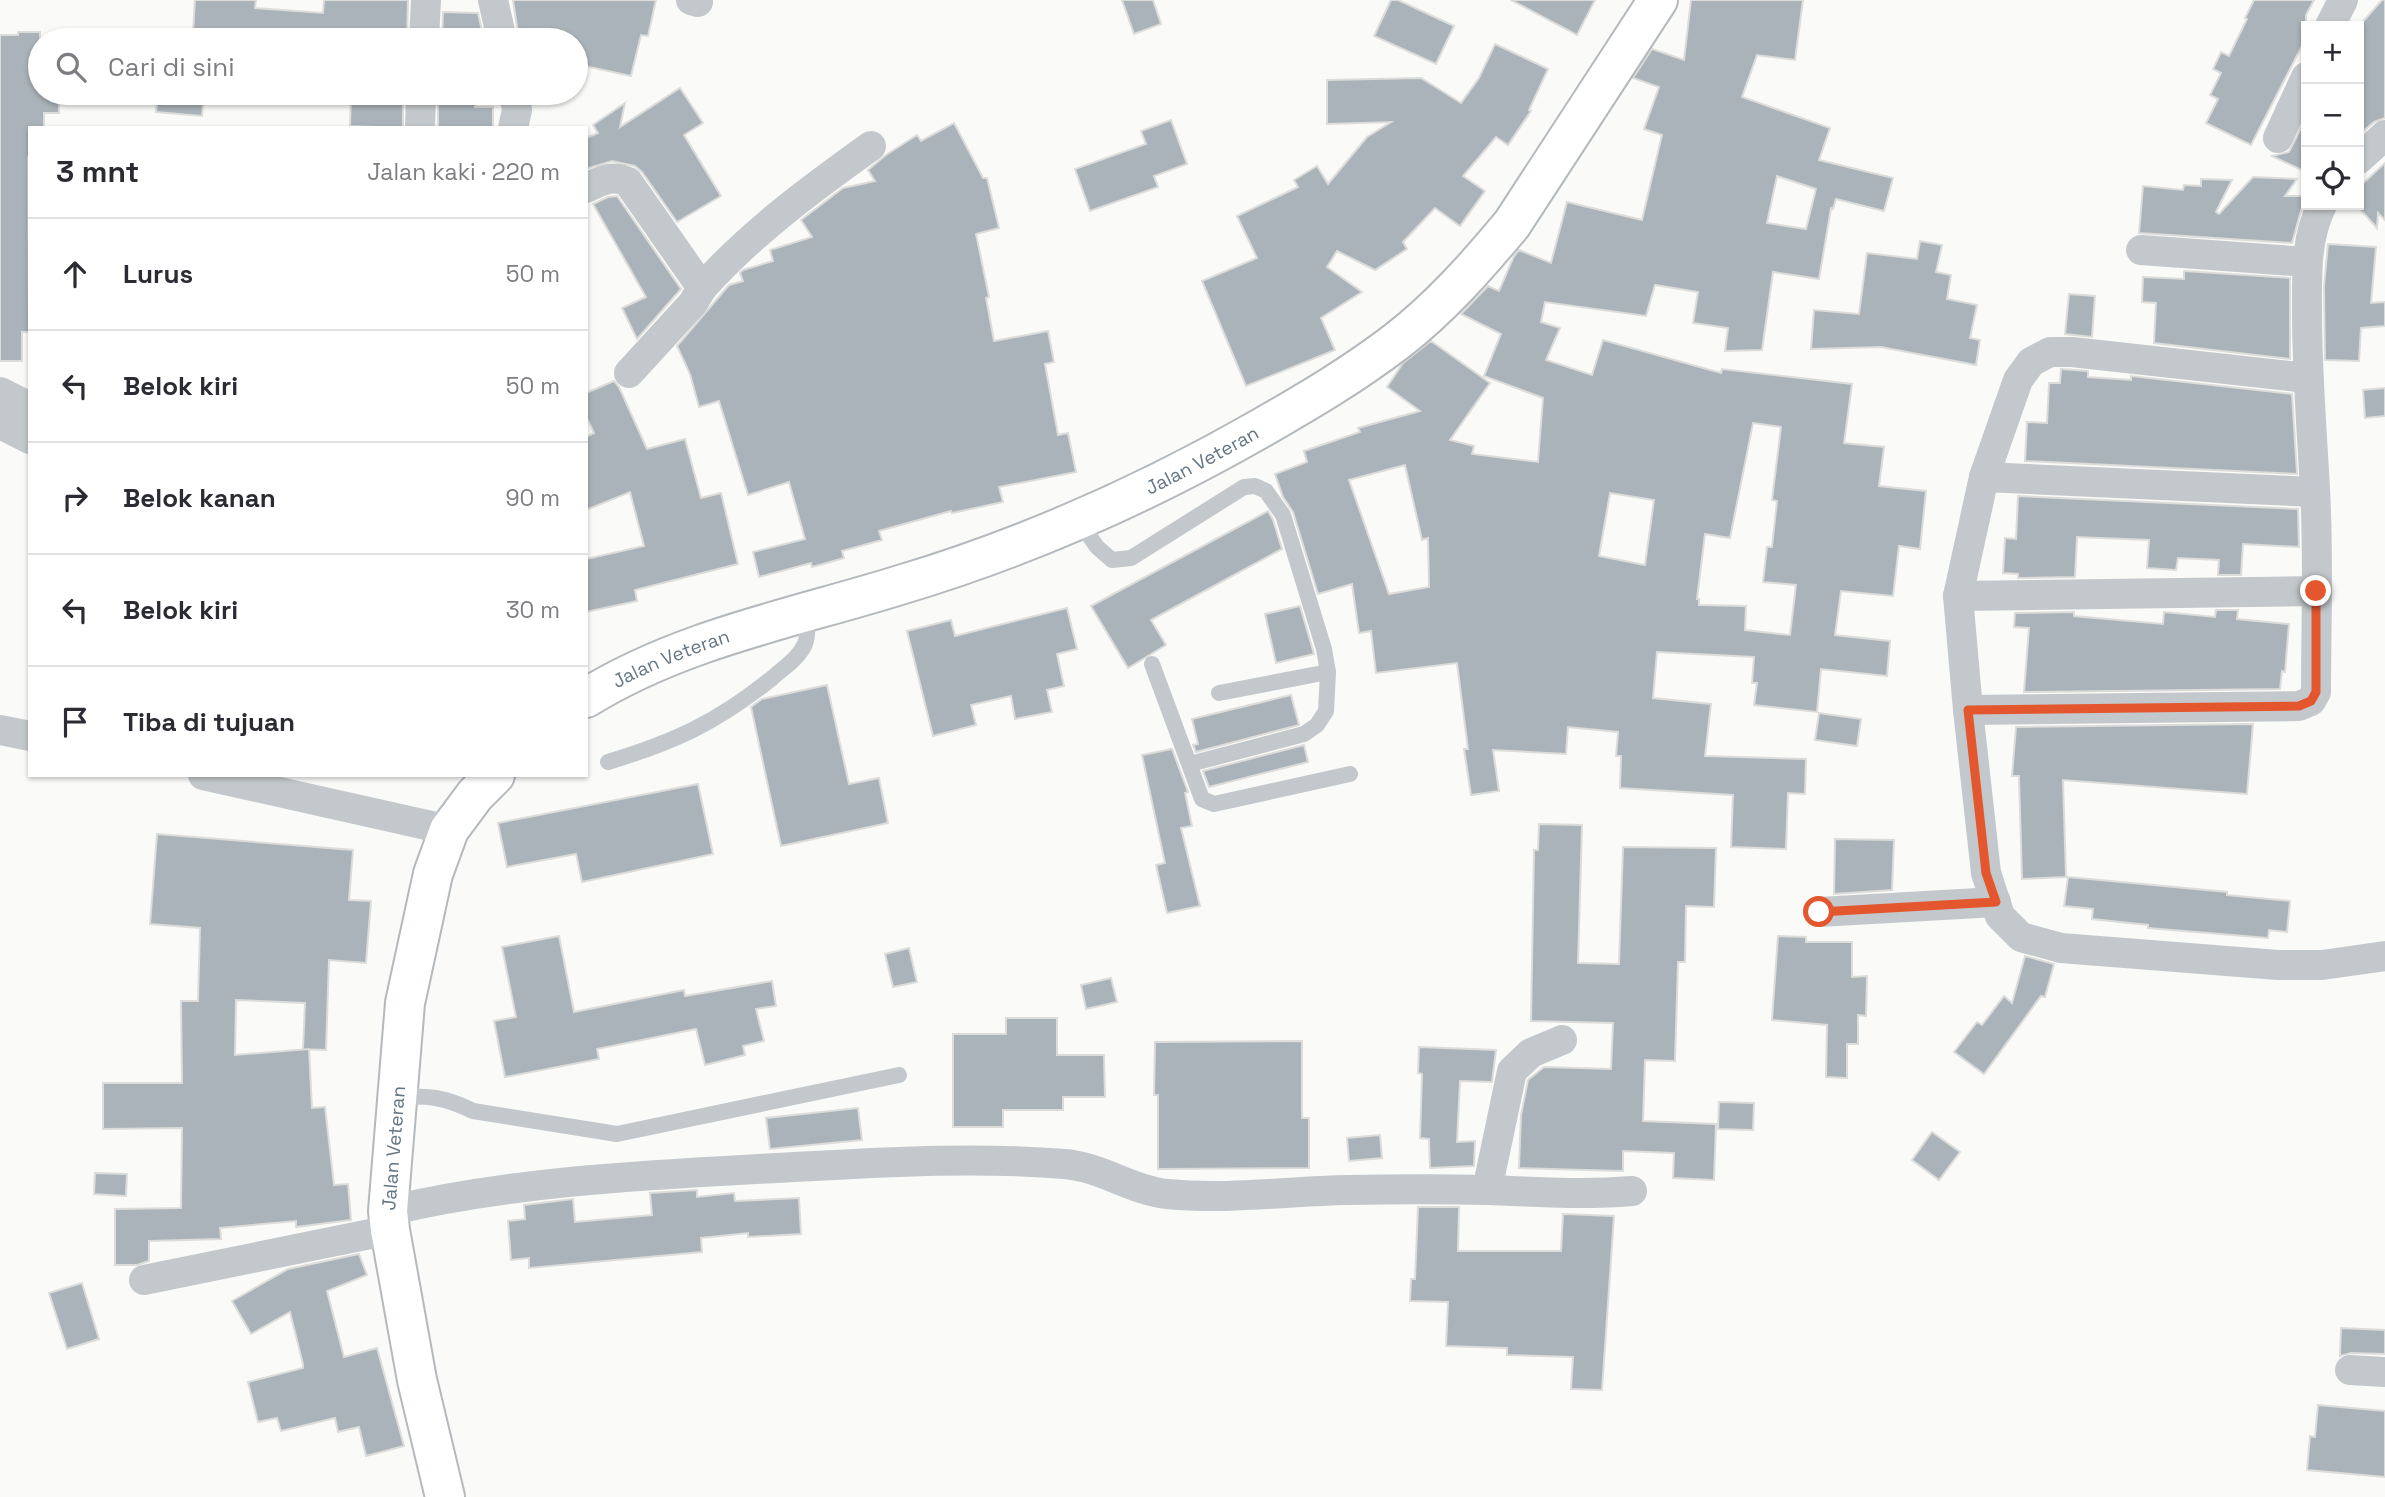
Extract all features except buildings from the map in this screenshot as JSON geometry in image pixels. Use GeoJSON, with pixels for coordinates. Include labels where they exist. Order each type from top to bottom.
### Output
{"type":"FeatureCollection","features":[{"type":"Feature","properties":{"kind":"highway","name":"Jalan Veteran"},"geometry":{"type":"LineString","coordinates":[[588,697],[631,673],[716,639],[901,585],[1008,548],[1119,503],[1207,459],[1339,383],[1430,313],[1512,224],[1658,0]]}},
{"type":"Feature","properties":{"kind":"highway","name":"Jalan Veteran"},"geometry":{"type":"LineString","coordinates":[[445,1497],[417,1380],[389,1221],[405,1003],[433,874],[449,830],[479,782]]}},
{"type":"Feature","properties":{"kind":"street"},"geometry":{"type":"LineString","coordinates":[[425,28],[426,0]]}},
{"type":"Feature","properties":{"kind":"street"},"geometry":{"type":"LineString","coordinates":[[493,0],[499,28]]}},
{"type":"Feature","properties":{"kind":"street"},"geometry":{"type":"LineString","coordinates":[[2332,21],[2343,0]]}},
{"type":"Feature","properties":{"kind":"street"},"geometry":{"type":"LineString","coordinates":[[2278,138],[2303,84]]}},
{"type":"Feature","properties":{"kind":"street"},"geometry":{"type":"LineString","coordinates":[[420,126],[421,105]]}},
{"type":"Feature","properties":{"kind":"street"},"geometry":{"type":"LineString","coordinates":[[513,126],[516,105]]}},
{"type":"Feature","properties":{"kind":"street"},"geometry":{"type":"LineString","coordinates":[[2364,154],[2385,135]]}},
{"type":"Feature","properties":{"kind":"street"},"geometry":{"type":"LineString","coordinates":[[629,373],[693,303],[702,288],[727,260],[794,202],[871,146]]}},
{"type":"Feature","properties":{"kind":"street"},"geometry":{"type":"LineString","coordinates":[[588,187],[609,178],[620,178],[628,182],[702,288]]}},
{"type":"Feature","properties":{"kind":"street"},"geometry":{"type":"LineString","coordinates":[[1968,710],[2299,706],[2311,701],[2316,692],[2316,591],[2315,492],[2307,378],[2307,262],[2315,219],[2320,210]]}},
{"type":"Feature","properties":{"kind":"street"},"geometry":{"type":"LineString","coordinates":[[2141,250],[2307,262]]}},
{"type":"Feature","properties":{"kind":"street"},"geometry":{"type":"LineString","coordinates":[[2307,378],[2072,352],[2050,352],[2031,362],[2018,380],[1984,477],[1958,596],[1986,873],[2000,916],[2021,937],[2060,948],[2278,965],[2322,965],[2385,956]]}},
{"type":"Feature","properties":{"kind":"street"},"geometry":{"type":"LineString","coordinates":[[0,393],[28,406]]}},
{"type":"Feature","properties":{"kind":"street"},"geometry":{"type":"LineString","coordinates":[[0,424],[28,438]]}},
{"type":"Feature","properties":{"kind":"street"},"geometry":{"type":"LineString","coordinates":[[1984,477],[2315,492]]}},
{"type":"Feature","properties":{"kind":"street"},"geometry":{"type":"LineString","coordinates":[[1958,596],[2316,591]]}},
{"type":"Feature","properties":{"kind":"street"},"geometry":{"type":"LineString","coordinates":[[0,730],[28,736]]}},
{"type":"Feature","properties":{"kind":"street"},"geometry":{"type":"LineString","coordinates":[[212,777],[449,830]]}},
{"type":"Feature","properties":{"kind":"street"},"geometry":{"type":"LineString","coordinates":[[1819,912],[1996,902]]}},
{"type":"Feature","properties":{"kind":"street"},"geometry":{"type":"LineString","coordinates":[[1487,1190],[1512,1072],[1531,1053],[1562,1040]]}},
{"type":"Feature","properties":{"kind":"street"},"geometry":{"type":"LineString","coordinates":[[144,1280],[389,1221],[430,1201],[524,1185],[743,1170],[1000,1160],[1070,1164],[1096,1170],[1161,1193],[1216,1198],[1347,1190],[1487,1190],[1570,1195],[1632,1191]]}},
{"type":"Feature","properties":{"kind":"street"},"geometry":{"type":"LineString","coordinates":[[2350,1370],[2385,1372]]}},
{"type":"Feature","properties":{"kind":"lane"},"geometry":{"type":"LineString","coordinates":[[1078,520],[1097,547],[1112,560],[1131,558],[1244,487],[1255,486],[1266,491],[1283,515],[1324,649],[1328,672],[1326,711],[1317,725],[1304,734],[1190,764]]}},
{"type":"Feature","properties":{"kind":"lane"},"geometry":{"type":"LineString","coordinates":[[608,762],[661,746],[686,735],[753,693],[796,658],[804,647],[807,637],[807,611]]}},
{"type":"Feature","properties":{"kind":"lane"},"geometry":{"type":"LineString","coordinates":[[1152,664],[1202,799],[1214,804],[1350,774]]}},
{"type":"Feature","properties":{"kind":"lane"},"geometry":{"type":"LineString","coordinates":[[1219,693],[1328,672]]}},
{"type":"Feature","properties":{"kind":"lane"},"geometry":{"type":"LineString","coordinates":[[397,1097],[426,1095],[455,1102],[473,1111],[617,1133],[899,1074]]}},
{"type":"Feature","properties":{"kind":"route"},"geometry":{"type":"LineString","coordinates":[[1819,912],[1996,902],[1986,873],[1968,710],[2299,706],[2311,701],[2316,692],[2316,591]]}}]}
